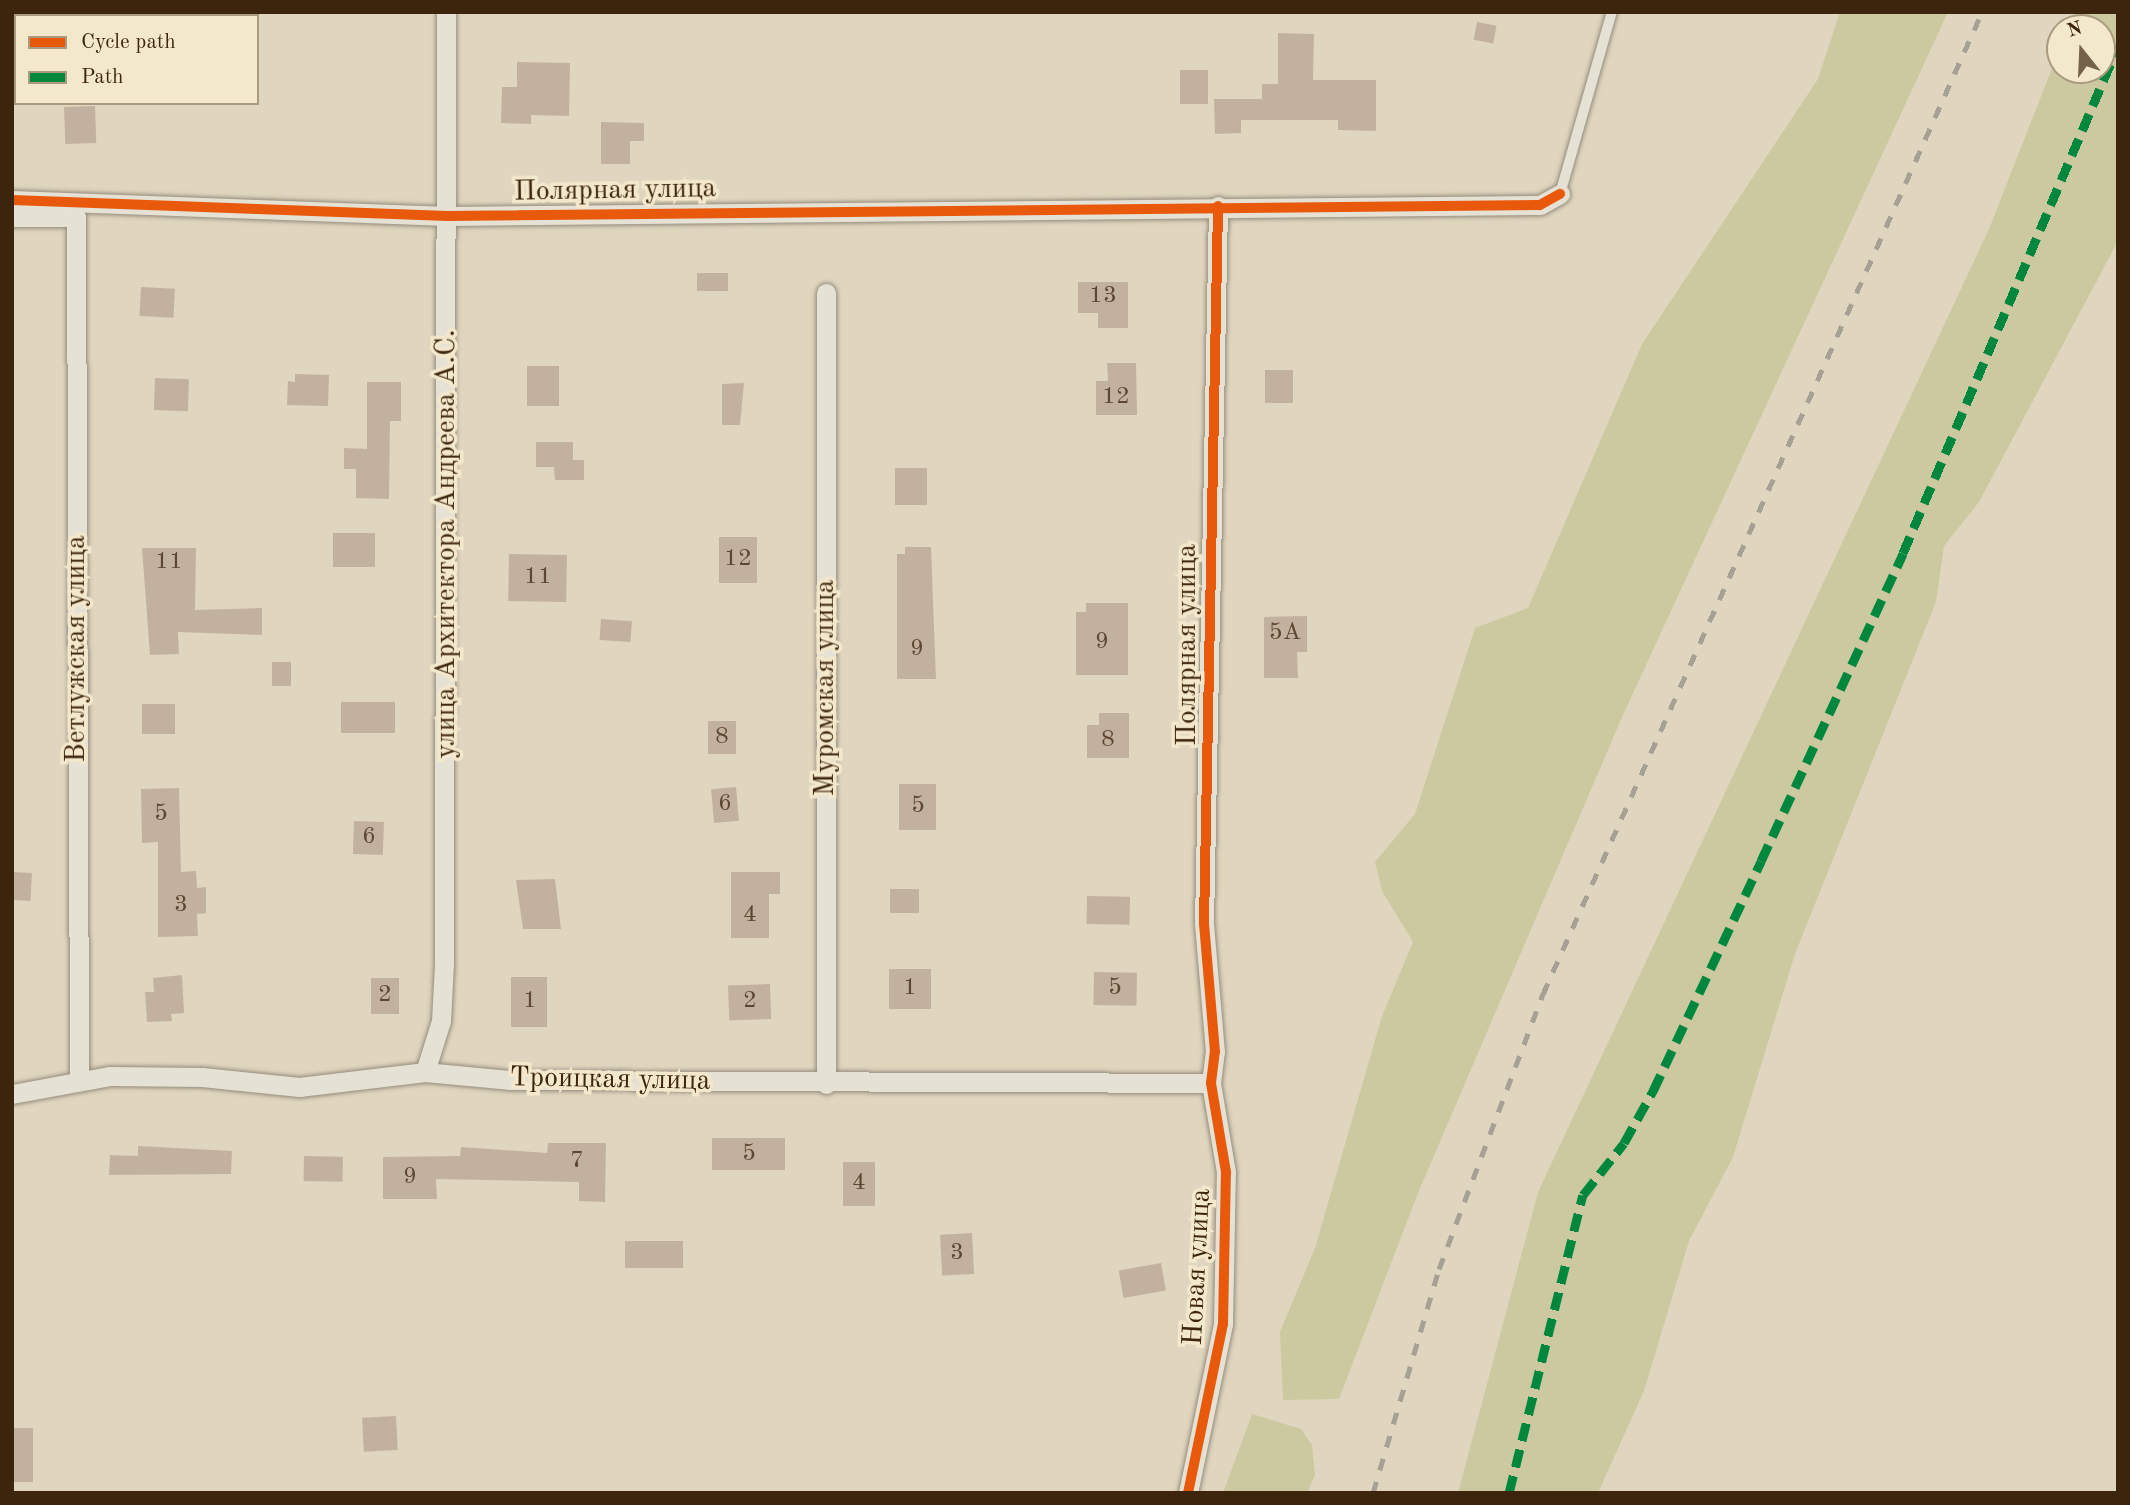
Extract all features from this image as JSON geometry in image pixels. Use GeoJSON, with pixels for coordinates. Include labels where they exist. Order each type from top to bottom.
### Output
{"type":"FeatureCollection","features":[{"type":"Feature","properties":{"kind":"street","name":"улица Архитектора Андреева А.С."},"geometry":{"type":"LineString","coordinates":[[425,1072],[441,1021],[444,964],[448,216],[446,12]]}},
{"type":"Feature","properties":{"kind":"street","name":"Полярная улица"},"geometry":{"type":"LineString","coordinates":[[12,200],[448,216],[1218,206],[1540,205],[1560,194]]}},
{"type":"Feature","properties":{"kind":"street","name":"Полярная улица"},"geometry":{"type":"LineString","coordinates":[[1211,1083],[1215,1052],[1204,923],[1218,206]]}},
{"type":"Feature","properties":{"kind":"street","name":"Ветлужская улица"},"geometry":{"type":"LineString","coordinates":[[12,218],[76,217],[79,1080]]}},
{"type":"Feature","properties":{"kind":"street","name":"Муромская улица"},"geometry":{"type":"LineString","coordinates":[[825,293],[826,1084]]}},
{"type":"Feature","properties":{"kind":"street","name":"Троицкая улица"},"geometry":{"type":"LineString","coordinates":[[12,1094],[79,1080],[202,1077],[299,1087],[425,1072],[509,1080],[826,1084],[1211,1083]]}},
{"type":"Feature","properties":{"kind":"street","name":"Новая улица"},"geometry":{"type":"LineString","coordinates":[[1188,1493],[1223,1324],[1226,1172],[1211,1083]]}},
{"type":"Feature","properties":{"kind":"lane"},"geometry":{"type":"LineString","coordinates":[[1560,194],[1612,12]]}},
{"type":"Feature","properties":{"kind":"shaded area"},"geometry":{"type":"Polygon","coordinates":[[[1840,12],[1948,12],[1623,715],[1418,1193],[1339,1399],[1283,1400],[1280,1332],[1315,1248],[1382,1016],[1413,942],[1382,891],[1375,862],[1415,814],[1475,628],[1528,608],[1642,344],[1818,79],[1840,12]]]}},
{"type":"Feature","properties":{"kind":"shaded area"},"geometry":{"type":"Polygon","coordinates":[[[2118,12],[2118,241],[1979,502],[1944,546],[1936,602],[1795,954],[1733,1157],[1689,1241],[1644,1391],[1598,1493],[1458,1493],[1538,1192],[1989,229],[2046,84],[2116,84],[2116,14],[2073,14],[2118,12]]]}},
{"type":"Feature","properties":{"kind":"shaded area"},"geometry":{"type":"Polygon","coordinates":[[[1252,1414],[1301,1429],[1312,1445],[1315,1475],[1307,1493],[1223,1493],[1252,1414]]]}},
{"type":"Feature","properties":{"kind":"building"},"geometry":{"type":"Polygon","coordinates":[[[1477,22],[1497,26],[1493,43],[1474,40],[1477,22]]]}},
{"type":"Feature","properties":{"kind":"building"},"geometry":{"type":"Polygon","coordinates":[[[1278,33],[1314,34],[1313,80],[1376,80],[1376,131],[1338,130],[1338,120],[1241,120],[1241,133],[1215,134],[1214,99],[1262,99],[1262,84],[1278,84],[1278,33]]]}},
{"type":"Feature","properties":{"kind":"building"},"geometry":{"type":"Polygon","coordinates":[[[517,62],[570,63],[569,116],[531,115],[531,124],[501,123],[502,87],[517,87],[517,62]]]}},
{"type":"Feature","properties":{"kind":"building"},"geometry":{"type":"Polygon","coordinates":[[[1180,70],[1208,70],[1208,104],[1180,104],[1180,70]]]}},
{"type":"Feature","properties":{"kind":"building"},"geometry":{"type":"Polygon","coordinates":[[[95,106],[96,143],[65,144],[64,107],[95,106]]]}},
{"type":"Feature","properties":{"kind":"building"},"geometry":{"type":"Polygon","coordinates":[[[601,122],[644,123],[644,141],[630,141],[630,164],[601,164],[601,122]]]}},
{"type":"Feature","properties":{"kind":"building"},"geometry":{"type":"Polygon","coordinates":[[[697,273],[728,273],[728,291],[697,291],[697,273]]]}},
{"type":"Feature","properties":{"kind":"building"},"geometry":{"type":"Polygon","coordinates":[[[1078,282],[1128,282],[1128,328],[1098,328],[1098,313],[1078,313],[1078,282]]]}},
{"type":"Feature","properties":{"kind":"building"},"geometry":{"type":"Polygon","coordinates":[[[141,287],[175,289],[173,318],[139,316],[141,287]]]}},
{"type":"Feature","properties":{"kind":"building"},"geometry":{"type":"Polygon","coordinates":[[[1107,363],[1136,363],[1137,415],[1096,415],[1096,381],[1108,381],[1107,363]]]}},
{"type":"Feature","properties":{"kind":"building"},"geometry":{"type":"Polygon","coordinates":[[[527,366],[559,366],[559,406],[527,406],[527,366]]]}},
{"type":"Feature","properties":{"kind":"building"},"geometry":{"type":"Polygon","coordinates":[[[1265,370],[1293,370],[1293,403],[1265,403],[1265,370]]]}},
{"type":"Feature","properties":{"kind":"building"},"geometry":{"type":"Polygon","coordinates":[[[295,374],[329,375],[328,406],[287,405],[288,381],[295,382],[295,374]]]}},
{"type":"Feature","properties":{"kind":"building"},"geometry":{"type":"Polygon","coordinates":[[[155,378],[189,379],[188,411],[154,410],[155,378]]]}},
{"type":"Feature","properties":{"kind":"building"},"geometry":{"type":"Polygon","coordinates":[[[367,382],[401,382],[401,421],[390,421],[389,499],[356,498],[356,469],[344,469],[344,448],[367,449],[367,382]]]}},
{"type":"Feature","properties":{"kind":"building"},"geometry":{"type":"Polygon","coordinates":[[[744,383],[740,425],[722,425],[722,384],[744,383]]]}},
{"type":"Feature","properties":{"kind":"building"},"geometry":{"type":"Polygon","coordinates":[[[536,442],[573,442],[573,460],[584,460],[584,480],[555,480],[554,467],[536,467],[536,442]]]}},
{"type":"Feature","properties":{"kind":"building"},"geometry":{"type":"Polygon","coordinates":[[[895,468],[927,468],[927,505],[895,505],[895,468]]]}},
{"type":"Feature","properties":{"kind":"building"},"geometry":{"type":"Polygon","coordinates":[[[333,533],[375,533],[375,567],[333,567],[333,533]]]}},
{"type":"Feature","properties":{"kind":"building"},"geometry":{"type":"Polygon","coordinates":[[[719,537],[757,537],[757,583],[719,583],[719,537]]]}},
{"type":"Feature","properties":{"kind":"building"},"geometry":{"type":"Polygon","coordinates":[[[905,547],[931,547],[936,679],[897,679],[897,554],[905,554],[905,547]]]}},
{"type":"Feature","properties":{"kind":"building"},"geometry":{"type":"Polygon","coordinates":[[[142,548],[196,548],[195,610],[262,608],[262,635],[178,632],[179,654],[150,655],[142,548]]]}},
{"type":"Feature","properties":{"kind":"building"},"geometry":{"type":"Polygon","coordinates":[[[509,554],[567,555],[566,602],[508,601],[509,554]]]}},
{"type":"Feature","properties":{"kind":"building"},"geometry":{"type":"Polygon","coordinates":[[[1086,603],[1128,603],[1128,675],[1076,675],[1076,612],[1086,612],[1086,603]]]}},
{"type":"Feature","properties":{"kind":"building"},"geometry":{"type":"Polygon","coordinates":[[[1307,616],[1307,652],[1297,652],[1298,678],[1264,678],[1264,617],[1307,616]]]}},
{"type":"Feature","properties":{"kind":"building"},"geometry":{"type":"Polygon","coordinates":[[[601,619],[632,621],[630,642],[600,640],[601,619]]]}},
{"type":"Feature","properties":{"kind":"building"},"geometry":{"type":"Polygon","coordinates":[[[272,662],[291,662],[291,686],[272,686],[272,662]]]}},
{"type":"Feature","properties":{"kind":"building"},"geometry":{"type":"Polygon","coordinates":[[[341,702],[395,702],[395,733],[341,733],[341,702]]]}},
{"type":"Feature","properties":{"kind":"building"},"geometry":{"type":"Polygon","coordinates":[[[142,704],[175,704],[175,734],[142,734],[142,704]]]}},
{"type":"Feature","properties":{"kind":"building"},"geometry":{"type":"Polygon","coordinates":[[[1099,713],[1129,713],[1129,758],[1087,758],[1087,725],[1099,725],[1099,713]]]}},
{"type":"Feature","properties":{"kind":"building"},"geometry":{"type":"Polygon","coordinates":[[[708,721],[736,721],[736,754],[708,754],[708,721]]]}},
{"type":"Feature","properties":{"kind":"building"},"geometry":{"type":"Polygon","coordinates":[[[899,784],[936,784],[936,830],[899,830],[899,784]]]}},
{"type":"Feature","properties":{"kind":"building"},"geometry":{"type":"Polygon","coordinates":[[[736,787],[739,821],[714,823],[711,789],[736,787]]]}},
{"type":"Feature","properties":{"kind":"building"},"geometry":{"type":"Polygon","coordinates":[[[179,788],[181,872],[196,871],[197,888],[206,887],[206,913],[197,914],[198,936],[158,937],[158,842],[142,843],[141,789],[179,788]]]}},
{"type":"Feature","properties":{"kind":"building"},"geometry":{"type":"Polygon","coordinates":[[[354,821],[384,822],[383,855],[353,854],[354,821]]]}},
{"type":"Feature","properties":{"kind":"building"},"geometry":{"type":"Polygon","coordinates":[[[12,872],[32,873],[31,901],[12,900],[12,872]]]}},
{"type":"Feature","properties":{"kind":"building"},"geometry":{"type":"Polygon","coordinates":[[[731,872],[780,872],[780,894],[769,894],[769,938],[731,938],[731,872]]]}},
{"type":"Feature","properties":{"kind":"building"},"geometry":{"type":"Polygon","coordinates":[[[555,879],[561,929],[523,929],[516,880],[555,879]]]}},
{"type":"Feature","properties":{"kind":"building"},"geometry":{"type":"Polygon","coordinates":[[[890,889],[919,889],[919,913],[890,913],[890,889]]]}},
{"type":"Feature","properties":{"kind":"building"},"geometry":{"type":"Polygon","coordinates":[[[1087,896],[1130,897],[1130,925],[1087,924],[1087,896]]]}},
{"type":"Feature","properties":{"kind":"building"},"geometry":{"type":"Polygon","coordinates":[[[889,969],[931,969],[931,1009],[889,1009],[889,969]]]}},
{"type":"Feature","properties":{"kind":"building"},"geometry":{"type":"Polygon","coordinates":[[[1094,972],[1137,973],[1136,1006],[1093,1005],[1094,972]]]}},
{"type":"Feature","properties":{"kind":"building"},"geometry":{"type":"Polygon","coordinates":[[[182,975],[184,1013],[171,1014],[172,1021],[147,1022],[145,992],[154,992],[153,978],[182,975]]]}},
{"type":"Feature","properties":{"kind":"building"},"geometry":{"type":"Polygon","coordinates":[[[511,977],[547,977],[547,1027],[511,1027],[511,977]]]}},
{"type":"Feature","properties":{"kind":"building"},"geometry":{"type":"Polygon","coordinates":[[[371,978],[399,978],[399,1014],[371,1014],[371,978]]]}},
{"type":"Feature","properties":{"kind":"building"},"geometry":{"type":"Polygon","coordinates":[[[770,984],[771,1019],[729,1020],[728,985],[770,984]]]}},
{"type":"Feature","properties":{"kind":"building"},"geometry":{"type":"Polygon","coordinates":[[[712,1138],[785,1138],[785,1170],[712,1170],[712,1138]]]}},
{"type":"Feature","properties":{"kind":"building"},"geometry":{"type":"Polygon","coordinates":[[[548,1143],[606,1143],[605,1202],[579,1201],[579,1182],[436,1179],[437,1199],[383,1199],[383,1157],[460,1156],[461,1147],[547,1153],[548,1143]]]}},
{"type":"Feature","properties":{"kind":"building"},"geometry":{"type":"Polygon","coordinates":[[[138,1146],[232,1151],[231,1174],[109,1175],[110,1155],[138,1156],[138,1146]]]}},
{"type":"Feature","properties":{"kind":"building"},"geometry":{"type":"Polygon","coordinates":[[[304,1156],[343,1157],[343,1182],[304,1181],[304,1156]]]}},
{"type":"Feature","properties":{"kind":"building"},"geometry":{"type":"Polygon","coordinates":[[[843,1162],[875,1162],[875,1206],[843,1206],[843,1162]]]}},
{"type":"Feature","properties":{"kind":"building"},"geometry":{"type":"Polygon","coordinates":[[[972,1233],[974,1274],[942,1276],[940,1235],[972,1233]]]}},
{"type":"Feature","properties":{"kind":"building"},"geometry":{"type":"Polygon","coordinates":[[[625,1241],[683,1241],[683,1268],[625,1268],[625,1241]]]}},
{"type":"Feature","properties":{"kind":"building"},"geometry":{"type":"Polygon","coordinates":[[[1161,1263],[1166,1291],[1124,1298],[1119,1270],[1161,1263]]]}},
{"type":"Feature","properties":{"kind":"building"},"geometry":{"type":"Polygon","coordinates":[[[396,1416],[398,1450],[364,1452],[362,1418],[396,1416]]]}},
{"type":"Feature","properties":{"kind":"building"},"geometry":{"type":"Polygon","coordinates":[[[12,1428],[33,1428],[33,1482],[12,1482],[12,1428]]]}},
{"type":"Feature","properties":{"kind":"railway"},"geometry":{"type":"LineString","coordinates":[[1373,1493],[1439,1269],[1543,994],[1982,12]]}},
{"type":"Feature","properties":{"kind":"marked path"},"geometry":{"type":"LineString","coordinates":[[1509,1493],[1583,1195],[1624,1143],[1653,1091],[1761,861],[1903,553],[2118,46]]}},
{"type":"Feature","properties":{"kind":"cycle path"},"geometry":{"type":"LineString","coordinates":[[12,200],[448,216],[1540,205],[1560,194]]}},
{"type":"Feature","properties":{"kind":"cycle path"},"geometry":{"type":"LineString","coordinates":[[1188,1493],[1223,1324],[1226,1172],[1211,1083],[1215,1052],[1204,923],[1218,206]]}}]}
